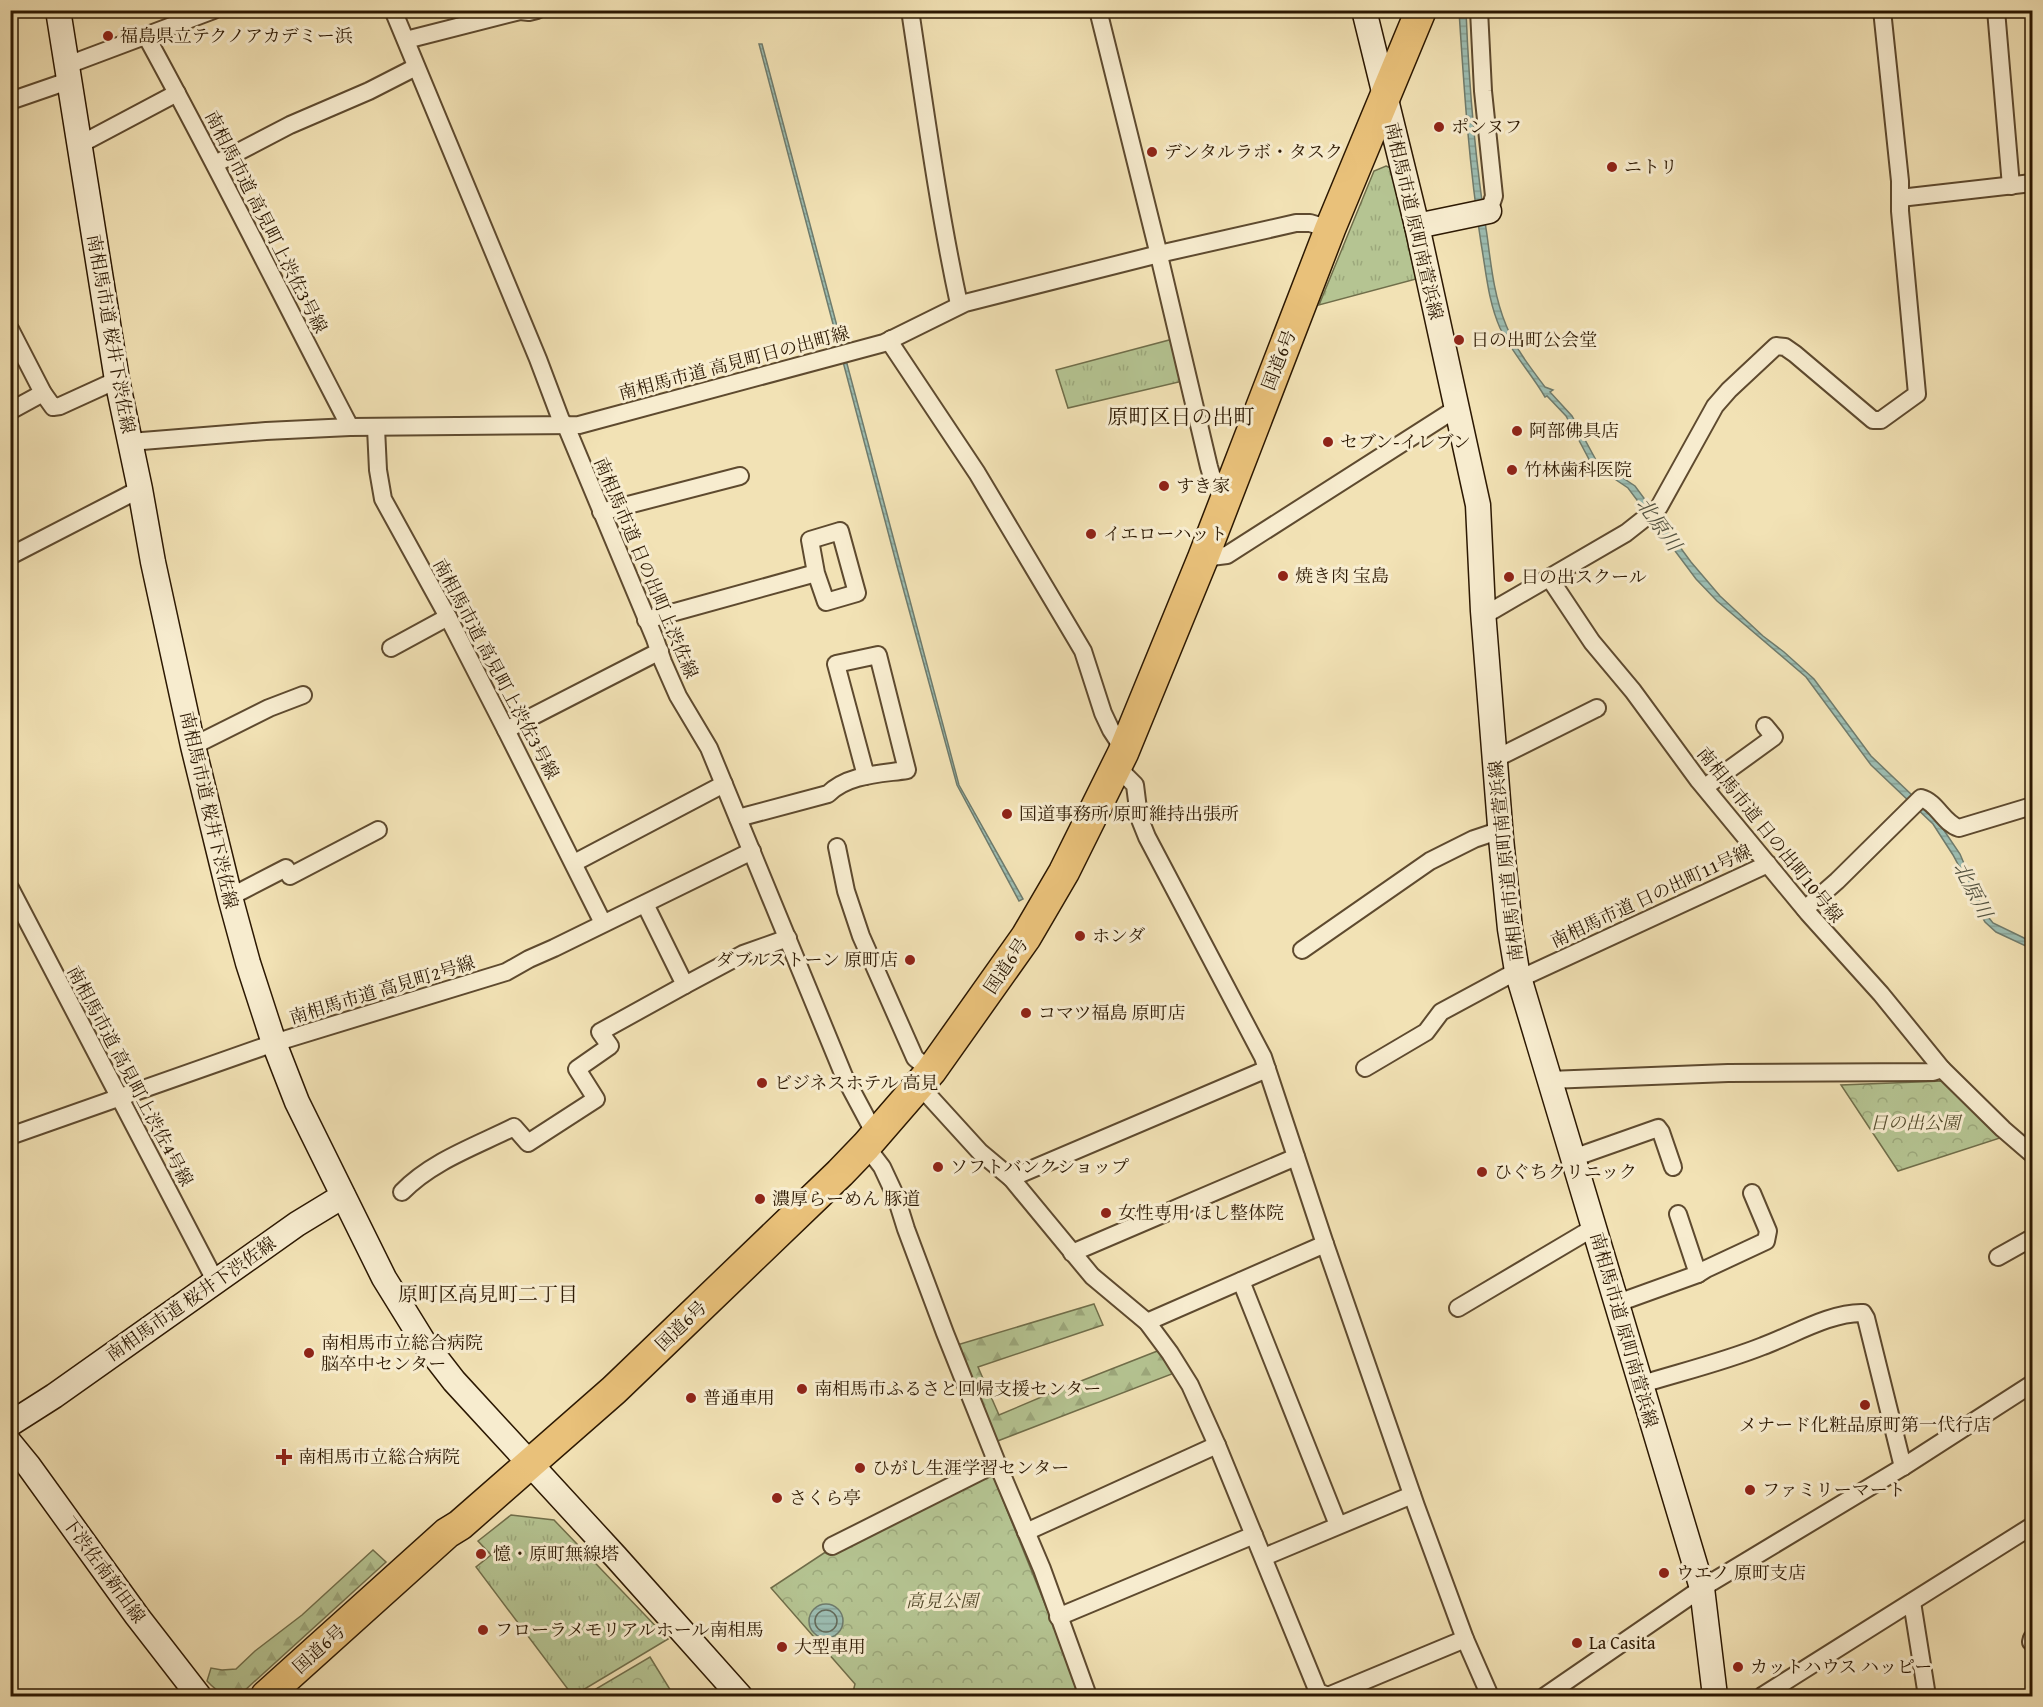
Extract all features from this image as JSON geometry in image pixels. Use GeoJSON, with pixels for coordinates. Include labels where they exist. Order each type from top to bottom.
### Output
{"type":"FeatureCollection","features":[{"type":"Feature","properties":{"kind":"highway","name":"国道6号"},"geometry":{"type":"LineString","coordinates":[[266,1696],[438,1541],[460,1526],[614,1390],[871,1140],[925,1078],[1026,937],[1064,872],[1120,758],[1203,558],[1330,229],[1421,10]]}},
{"type":"Feature","properties":{"kind":"street","name":"南相馬市道 桜井下渋佐線"},"geometry":{"type":"LineString","coordinates":[[10,1424],[54,1396],[297,1224],[343,1196],[297,1102],[274,1043],[248,963],[230,897],[193,746],[117,380],[58,10]]}},
{"type":"Feature","properties":{"kind":"street"},"geometry":{"type":"LineString","coordinates":[[10,101],[146,36],[214,10]]}},
{"type":"Feature","properties":{"kind":"street","name":"南相馬市道 日の出町上渋佐線"},"geometry":{"type":"LineString","coordinates":[[393,10],[663,662],[678,696],[709,748],[896,1197],[945,1333],[1042,1569],[1088,1696]]}},
{"type":"Feature","properties":{"kind":"street"},"geometry":{"type":"LineString","coordinates":[[406,40],[520,11],[537,10]]}},
{"type":"Feature","properties":{"kind":"street"},"geometry":{"type":"LineString","coordinates":[[910,10],[925,100],[929,146],[959,304]]}},
{"type":"Feature","properties":{"kind":"street"},"geometry":{"type":"LineString","coordinates":[[1098,10],[1209,467],[1212,477],[1229,490]]}},
{"type":"Feature","properties":{"kind":"street","name":"南相馬市道 原町南萱浜線"},"geometry":{"type":"LineString","coordinates":[[1364,10],[1417,226],[1478,505],[1483,616],[1501,830],[1509,922],[1518,975],[1702,1588],[1715,1696]]}},
{"type":"Feature","properties":{"kind":"street"},"geometry":{"type":"LineString","coordinates":[[1417,226],[1478,213],[1494,196],[1483,91],[1479,10]]}},
{"type":"Feature","properties":{"kind":"street"},"geometry":{"type":"LineString","coordinates":[[1483,616],[1626,533],[1659,507],[1715,406],[1776,346],[1785,347],[1795,354],[1873,420],[1881,420],[1917,394],[1900,211],[1900,182],[1882,10]]}},
{"type":"Feature","properties":{"kind":"street"},"geometry":{"type":"LineString","coordinates":[[1996,10],[2012,186]]}},
{"type":"Feature","properties":{"kind":"street","name":"南相馬市道 高見町上渋佐3号線"},"geometry":{"type":"LineString","coordinates":[[146,36],[215,164],[350,427]]}},
{"type":"Feature","properties":{"kind":"street"},"geometry":{"type":"LineString","coordinates":[[215,164],[290,125],[369,91],[416,67]]}},
{"type":"Feature","properties":{"kind":"street"},"geometry":{"type":"LineString","coordinates":[[79,145],[177,93]]}},
{"type":"Feature","properties":{"kind":"street"},"geometry":{"type":"LineString","coordinates":[[1900,198],[2032,183]]}},
{"type":"Feature","properties":{"kind":"street","name":"南相馬市道 高見町日の出町線"},"geometry":{"type":"LineString","coordinates":[[130,442],[350,427],[579,425],[884,343],[959,304],[1158,254],[1296,223],[1310,223],[1330,229]]}},
{"type":"Feature","properties":{"kind":"street"},"geometry":{"type":"LineString","coordinates":[[10,329],[43,393],[53,407],[117,380]]}},
{"type":"Feature","properties":{"kind":"street"},"geometry":{"type":"LineString","coordinates":[[891,339],[893,347],[977,473],[1083,651],[1120,758],[1135,785],[1139,817],[1263,1057],[1412,1494],[1465,1639],[1490,1696]]}},
{"type":"Feature","properties":{"kind":"street"},"geometry":{"type":"LineString","coordinates":[[10,411],[43,393]]}},
{"type":"Feature","properties":{"kind":"street"},"geometry":{"type":"LineString","coordinates":[[1203,558],[1227,555],[1457,408]]}},
{"type":"Feature","properties":{"kind":"street","name":"南相馬市道 高見町上渋佐3号線"},"geometry":{"type":"LineString","coordinates":[[376,428],[378,470],[383,499],[448,617],[603,923]]}},
{"type":"Feature","properties":{"kind":"street"},"geometry":{"type":"LineString","coordinates":[[601,512],[740,476]]}},
{"type":"Feature","properties":{"kind":"street"},"geometry":{"type":"LineString","coordinates":[[10,556],[140,489]]}},
{"type":"Feature","properties":{"kind":"street"},"geometry":{"type":"LineString","coordinates":[[646,620],[816,573]]}},
{"type":"Feature","properties":{"kind":"street","name":"南相馬市道 日の出町10号線"},"geometry":{"type":"LineString","coordinates":[[1550,579],[1592,642],[1633,691],[1705,787],[1805,909],[1881,994],[1942,1069],[2003,1130],[2032,1154]]}},
{"type":"Feature","properties":{"kind":"street"},"geometry":{"type":"LineString","coordinates":[[391,648],[448,617]]}},
{"type":"Feature","properties":{"kind":"street"},"geometry":{"type":"LineString","coordinates":[[506,730],[660,651]]}},
{"type":"Feature","properties":{"kind":"street"},"geometry":{"type":"LineString","coordinates":[[738,818],[828,794],[838,784],[866,776],[907,770],[878,655],[836,664],[866,776]]}},
{"type":"Feature","properties":{"kind":"street"},"geometry":{"type":"LineString","coordinates":[[193,746],[269,708],[303,695]]}},
{"type":"Feature","properties":{"kind":"street"},"geometry":{"type":"LineString","coordinates":[[1495,759],[1597,708]]}},
{"type":"Feature","properties":{"kind":"street"},"geometry":{"type":"LineString","coordinates":[[1705,787],[1774,737],[1765,726]]}},
{"type":"Feature","properties":{"kind":"street"},"geometry":{"type":"LineString","coordinates":[[574,863],[724,784]]}},
{"type":"Feature","properties":{"kind":"street"},"geometry":{"type":"LineString","coordinates":[[1805,909],[1837,881],[1916,802],[1927,800],[1953,826],[1959,828],[2032,806]]}},
{"type":"Feature","properties":{"kind":"street"},"geometry":{"type":"LineString","coordinates":[[230,897],[378,830]]}},
{"type":"Feature","properties":{"kind":"street"},"geometry":{"type":"LineString","coordinates":[[1302,950],[1448,850],[1501,830]]}},
{"type":"Feature","properties":{"kind":"street"},"geometry":{"type":"LineString","coordinates":[[837,847],[846,891],[866,946],[925,1078],[980,1152],[1011,1178],[1092,1276],[1147,1322],[1190,1384],[1264,1557],[1318,1692],[1328,1696],[1465,1639]]}},
{"type":"Feature","properties":{"kind":"street","name":"南相馬市道 高見町2号線"},"geometry":{"type":"LineString","coordinates":[[10,1136],[274,1043],[506,972],[752,851]]}},
{"type":"Feature","properties":{"kind":"street","name":"南相馬市道 日の出町11号線"},"geometry":{"type":"LineString","coordinates":[[1365,1068],[1426,1032],[1442,1012],[1518,975],[1768,864]]}},
{"type":"Feature","properties":{"kind":"street","name":"南相馬市道 高見町上渋佐4号線"},"geometry":{"type":"LineString","coordinates":[[10,888],[216,1282]]}},
{"type":"Feature","properties":{"kind":"street"},"geometry":{"type":"LineString","coordinates":[[645,904],[685,986]]}},
{"type":"Feature","properties":{"kind":"street"},"geometry":{"type":"LineString","coordinates":[[402,1192],[417,1177],[438,1164],[514,1127],[528,1143],[596,1099],[577,1069],[610,1046],[600,1032],[743,954],[788,938]]}},
{"type":"Feature","properties":{"kind":"street"},"geometry":{"type":"LineString","coordinates":[[1011,1178],[1267,1069]]}},
{"type":"Feature","properties":{"kind":"street"},"geometry":{"type":"LineString","coordinates":[[1550,1080],[1728,1073],[1933,1072],[1942,1069]]}},
{"type":"Feature","properties":{"kind":"street"},"geometry":{"type":"LineString","coordinates":[[1573,1158],[1658,1128],[1673,1167]]}},
{"type":"Feature","properties":{"kind":"street"},"geometry":{"type":"LineString","coordinates":[[1072,1253],[1296,1157]]}},
{"type":"Feature","properties":{"kind":"street"},"geometry":{"type":"LineString","coordinates":[[1616,1304],[1698,1274],[1766,1241],[1768,1231],[1752,1193]]}},
{"type":"Feature","properties":{"kind":"street"},"geometry":{"type":"LineString","coordinates":[[343,1196],[384,1278],[423,1341],[454,1381],[740,1696]]}},
{"type":"Feature","properties":{"kind":"street"},"geometry":{"type":"LineString","coordinates":[[1678,1214],[1698,1274]]}},
{"type":"Feature","properties":{"kind":"street"},"geometry":{"type":"LineString","coordinates":[[1458,1308],[1593,1228]]}},
{"type":"Feature","properties":{"kind":"street"},"geometry":{"type":"LineString","coordinates":[[1998,1257],[2032,1239]]}},
{"type":"Feature","properties":{"kind":"street"},"geometry":{"type":"LineString","coordinates":[[1147,1322],[1325,1244]]}},
{"type":"Feature","properties":{"kind":"street"},"geometry":{"type":"LineString","coordinates":[[1241,1281],[1338,1525]]}},
{"type":"Feature","properties":{"kind":"street"},"geometry":{"type":"LineString","coordinates":[[1639,1384],[1764,1346],[1826,1321],[1857,1312],[1863,1313],[1903,1467]]}},
{"type":"Feature","properties":{"kind":"street"},"geometry":{"type":"LineString","coordinates":[[1545,1696],[1702,1588],[1903,1467],[2032,1384]]}},
{"type":"Feature","properties":{"kind":"street","name":"下渋佐南新田線"},"geometry":{"type":"LineString","coordinates":[[10,1443],[136,1616],[199,1696]]}},
{"type":"Feature","properties":{"kind":"street"},"geometry":{"type":"LineString","coordinates":[[1026,1532],[1217,1445]]}},
{"type":"Feature","properties":{"kind":"street"},"geometry":{"type":"LineString","coordinates":[[832,1546],[997,1463]]}},
{"type":"Feature","properties":{"kind":"street"},"geometry":{"type":"LineString","coordinates":[[1264,1557],[1412,1494]]}},
{"type":"Feature","properties":{"kind":"street"},"geometry":{"type":"LineString","coordinates":[[1762,1696],[2032,1526]]}},
{"type":"Feature","properties":{"kind":"street"},"geometry":{"type":"LineString","coordinates":[[1058,1617],[1254,1535]]}},
{"type":"Feature","properties":{"kind":"street"},"geometry":{"type":"LineString","coordinates":[[1912,1602],[1927,1696]]}},
{"type":"Feature","properties":{"kind":"green space"},"geometry":{"type":"Polygon","coordinates":[[[1386,166],[1391,168],[1416,279],[1319,305],[1374,171],[1386,166]]]}},
{"type":"Feature","properties":{"kind":"green space"},"geometry":{"type":"Polygon","coordinates":[[[1173,339],[1183,381],[1068,408],[1056,370],[1173,339]]]}},
{"type":"Feature","properties":{"kind":"green space","name":"日の出公園"},"geometry":{"type":"Polygon","coordinates":[[[1943,1081],[2003,1137],[1898,1171],[1841,1085],[1943,1081]]]}},
{"type":"Feature","properties":{"kind":"green space"},"geometry":{"type":"Polygon","coordinates":[[[1094,1304],[1103,1325],[978,1367],[999,1415],[1160,1350],[1177,1372],[995,1442],[957,1345],[1094,1304]]]}},
{"type":"Feature","properties":{"kind":"green space","name":"高見公園"},"geometry":{"type":"Polygon","coordinates":[[[992,1473],[1049,1614],[1079,1696],[852,1696],[855,1684],[771,1588],[824,1553],[992,1473]]]}},
{"type":"Feature","properties":{"kind":"green space"},"geometry":{"type":"Polygon","coordinates":[[[511,1515],[554,1520],[668,1639],[573,1696],[476,1567],[491,1555],[478,1541],[511,1515]]]}},
{"type":"Feature","properties":{"kind":"green space"},"geometry":{"type":"Polygon","coordinates":[[[373,1550],[386,1562],[244,1691],[232,1694],[223,1693],[207,1681],[211,1668],[236,1669],[255,1651],[302,1615],[373,1550]]]}},
{"type":"Feature","properties":{"kind":"green space"},"geometry":{"type":"Polygon","coordinates":[[[650,1657],[674,1696],[584,1696],[650,1657]]]}},
{"type":"Feature","properties":{"kind":"water","name":"北原川"},"geometry":{"type":"Polygon","coordinates":[[[1459,11],[1466,11],[1476,151],[1494,280],[1502,314],[1518,349],[1545,387],[1553,390],[1550,392],[1572,416],[1596,460],[1635,486],[1691,562],[1720,596],[1814,679],[1871,756],[1935,817],[1960,854],[1985,913],[1993,923],[2024,938],[2032,945],[2032,953],[2026,946],[1996,932],[1985,922],[1974,903],[1969,885],[1933,824],[1871,765],[1806,677],[1717,601],[1696,579],[1628,488],[1591,463],[1566,416],[1547,396],[1545,397],[1510,346],[1500,328],[1493,307],[1481,243],[1470,156],[1459,11]]]}},
{"type":"Feature","properties":{"kind":"water"},"geometry":{"type":"Polygon","coordinates":[[[759,44],[762,44],[959,785],[1023,899],[1019,901],[957,785],[759,44]]]}},
{"type":"Feature","properties":{"kind":"water"},"geometry":{"type":"Polygon","coordinates":[[[826,1604],[838,1609],[843,1621],[838,1633],[826,1638],[814,1633],[809,1621],[814,1609],[826,1604]]]}},
{"type":"Feature","properties":{"kind":"place","name":"福島県立テクノアカデミー浜"},"geometry":{"type":"Point","coordinates":[108,36]}},
{"type":"Feature","properties":{"kind":"place","name":"ポンヌフ"},"geometry":{"type":"Point","coordinates":[1439,127]}},
{"type":"Feature","properties":{"kind":"place","name":"デンタルラボ・タスク"},"geometry":{"type":"Point","coordinates":[1152,152]}},
{"type":"Feature","properties":{"kind":"place","name":"ニトリ"},"geometry":{"type":"Point","coordinates":[1612,167]}},
{"type":"Feature","properties":{"kind":"place","name":"日の出町公会堂"},"geometry":{"type":"Point","coordinates":[1459,340]}},
{"type":"Feature","properties":{"kind":"place","name":"阿部佛具店"},"geometry":{"type":"Point","coordinates":[1517,431]}},
{"type":"Feature","properties":{"kind":"place","name":"セブン-イレブン"},"geometry":{"type":"Point","coordinates":[1328,442]}},
{"type":"Feature","properties":{"kind":"place","name":"竹林歯科医院"},"geometry":{"type":"Point","coordinates":[1512,470]}},
{"type":"Feature","properties":{"kind":"place","name":"すき家"},"geometry":{"type":"Point","coordinates":[1164,486]}},
{"type":"Feature","properties":{"kind":"place","name":"イエローハット"},"geometry":{"type":"Point","coordinates":[1091,534]}},
{"type":"Feature","properties":{"kind":"place","name":"焼き肉 宝島"},"geometry":{"type":"Point","coordinates":[1283,576]}},
{"type":"Feature","properties":{"kind":"place","name":"日の出スクール"},"geometry":{"type":"Point","coordinates":[1509,577]}},
{"type":"Feature","properties":{"kind":"place","name":"国道事務所 原町維持出張所"},"geometry":{"type":"Point","coordinates":[1007,814]}},
{"type":"Feature","properties":{"kind":"place","name":"ホンダ"},"geometry":{"type":"Point","coordinates":[1080,936]}},
{"type":"Feature","properties":{"kind":"place","name":"ダブルストーン 原町店"},"geometry":{"type":"Point","coordinates":[910,960]}},
{"type":"Feature","properties":{"kind":"place","name":"コマツ福島 原町店"},"geometry":{"type":"Point","coordinates":[1026,1013]}},
{"type":"Feature","properties":{"kind":"place","name":"ビジネスホテル 高見"},"geometry":{"type":"Point","coordinates":[762,1083]}},
{"type":"Feature","properties":{"kind":"place","name":"ソフトバンクショップ"},"geometry":{"type":"Point","coordinates":[938,1167]}},
{"type":"Feature","properties":{"kind":"place","name":"ひぐちクリニック"},"geometry":{"type":"Point","coordinates":[1482,1172]}},
{"type":"Feature","properties":{"kind":"place","name":"濃厚らーめん 豚道"},"geometry":{"type":"Point","coordinates":[760,1199]}},
{"type":"Feature","properties":{"kind":"place","name":"女性専用 ほし整体院"},"geometry":{"type":"Point","coordinates":[1106,1213]}},
{"type":"Feature","properties":{"kind":"place","name":"南相馬市立総合病院 脳卒中センター"},"geometry":{"type":"Point","coordinates":[309,1353]}},
{"type":"Feature","properties":{"kind":"place","name":"南相馬市ふるさと回帰支援センター"},"geometry":{"type":"Point","coordinates":[802,1389]}},
{"type":"Feature","properties":{"kind":"place","name":"普通車用"},"geometry":{"type":"Point","coordinates":[691,1398]}},
{"type":"Feature","properties":{"kind":"place","name":"メナード化粧品原町第一代行店"},"geometry":{"type":"Point","coordinates":[1865,1405]}},
{"type":"Feature","properties":{"kind":"place","name":"南相馬市立総合病院"},"geometry":{"type":"Point","coordinates":[284,1457]}},
{"type":"Feature","properties":{"kind":"place","name":"ひがし生涯学習センター"},"geometry":{"type":"Point","coordinates":[860,1468]}},
{"type":"Feature","properties":{"kind":"place","name":"ファミリーマート"},"geometry":{"type":"Point","coordinates":[1750,1490]}},
{"type":"Feature","properties":{"kind":"place","name":"さくら亭"},"geometry":{"type":"Point","coordinates":[777,1498]}},
{"type":"Feature","properties":{"kind":"place","name":"憶・原町無線塔"},"geometry":{"type":"Point","coordinates":[481,1554]}},
{"type":"Feature","properties":{"kind":"place","name":"ウエノ 原町支店"},"geometry":{"type":"Point","coordinates":[1664,1573]}},
{"type":"Feature","properties":{"kind":"place","name":"フローラメモリアルホール南相馬"},"geometry":{"type":"Point","coordinates":[483,1630]}},
{"type":"Feature","properties":{"kind":"place","name":"La Casita"},"geometry":{"type":"Point","coordinates":[1577,1643]}},
{"type":"Feature","properties":{"kind":"place","name":"大型車用"},"geometry":{"type":"Point","coordinates":[782,1647]}},
{"type":"Feature","properties":{"kind":"place","name":"カットハウス ハッピー"},"geometry":{"type":"Point","coordinates":[1738,1667]}},
{"type":"Feature","properties":{"kind":"district","name":"原町区日の出町"},"geometry":{"type":"Point","coordinates":[1181,417]}},
{"type":"Feature","properties":{"kind":"district","name":"原町区高見町二丁目"},"geometry":{"type":"Point","coordinates":[488,1294]}}]}
